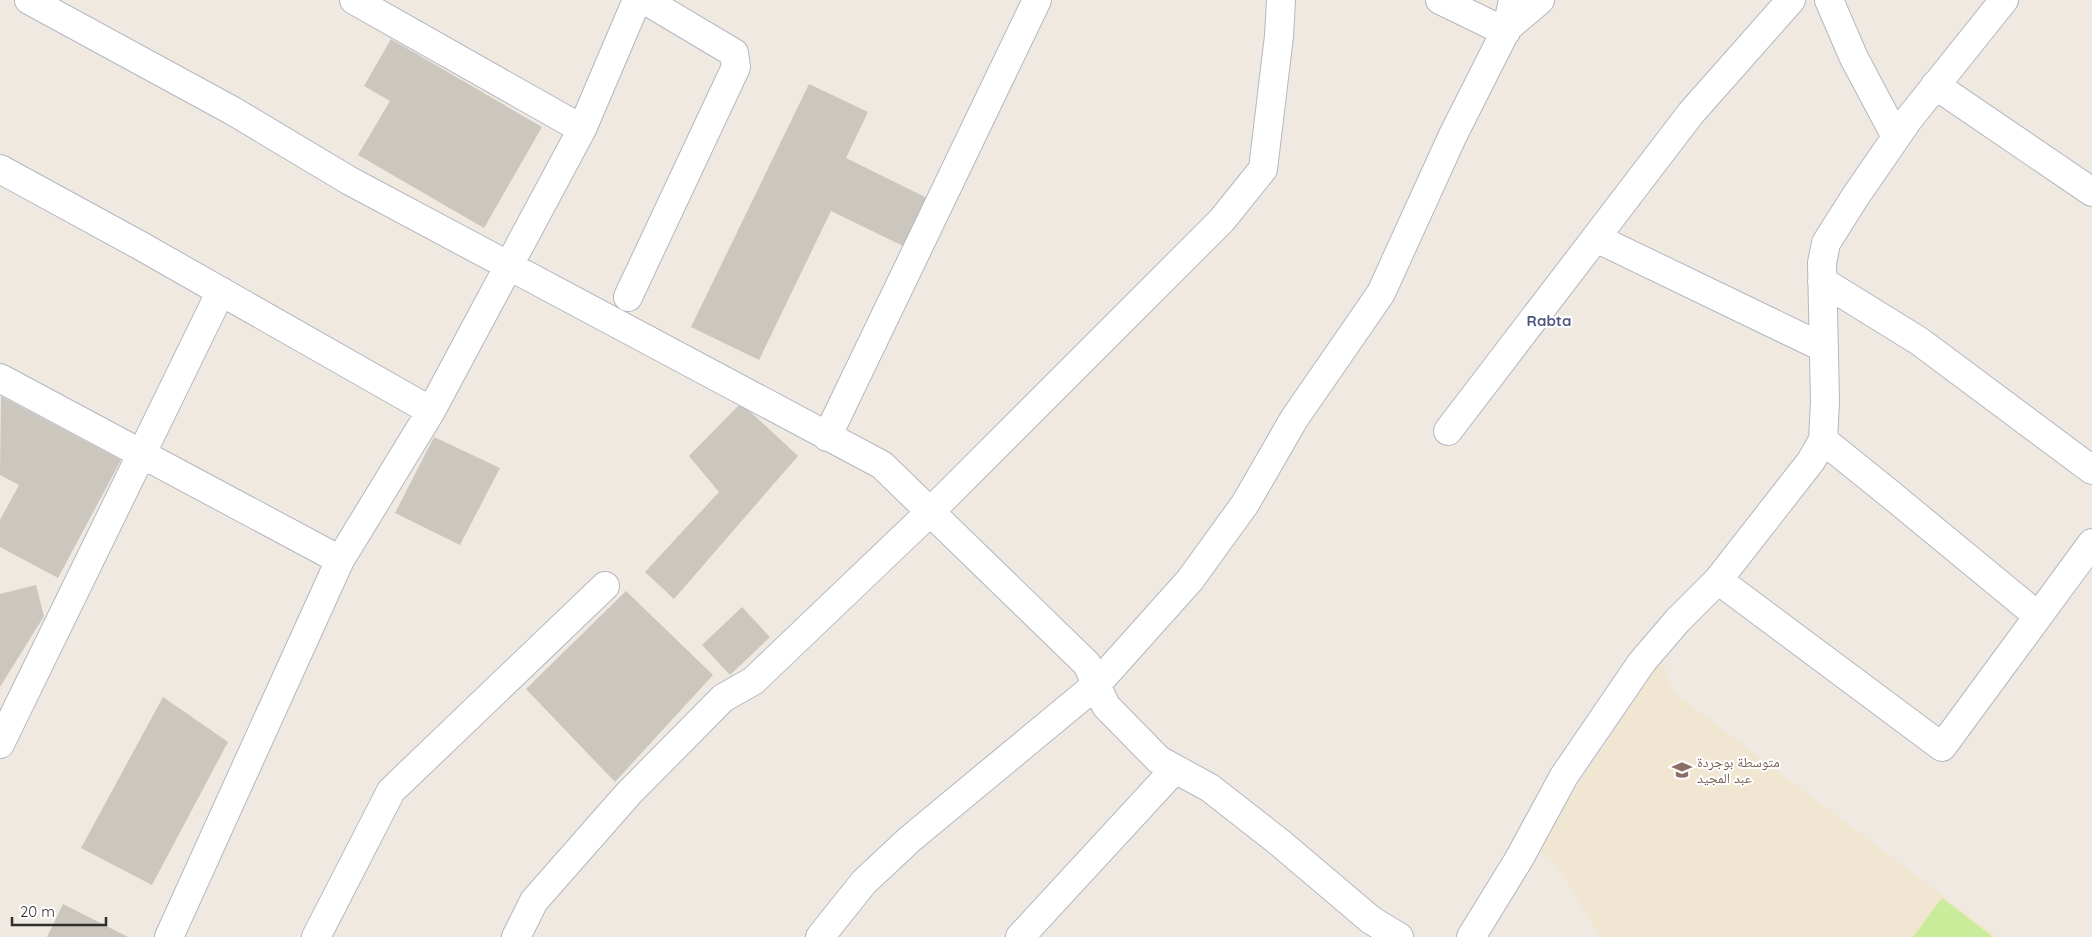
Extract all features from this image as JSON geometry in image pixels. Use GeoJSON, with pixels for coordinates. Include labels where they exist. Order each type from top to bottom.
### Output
{"type":"FeatureCollection","features":[{"type":"Feature","properties":{"kind":"street"},"geometry":{"type":"LineString","coordinates":[[29,0],[233,111],[350,182],[882,465],[1087,664],[1106,706],[1159,760],[1210,788],[1280,842],[1371,920],[1399,937]]}},
{"type":"Feature","properties":{"kind":"street"},"geometry":{"type":"LineString","coordinates":[[354,0],[582,129]]}},
{"type":"Feature","properties":{"kind":"street"},"geometry":{"type":"LineString","coordinates":[[169,937],[340,560],[431,411],[582,129],[637,0]]}},
{"type":"Feature","properties":{"kind":"street"},"geometry":{"type":"LineString","coordinates":[[628,297],[736,67],[734,53],[645,0]]}},
{"type":"Feature","properties":{"kind":"street"},"geometry":{"type":"LineString","coordinates":[[827,437],[1037,0]]}},
{"type":"Feature","properties":{"kind":"street"},"geometry":{"type":"LineString","coordinates":[[516,937],[534,901],[629,793],[723,698],[753,681],[930,512],[1222,220],[1262,169],[1279,36],[1281,0]]}},
{"type":"Feature","properties":{"kind":"street"},"geometry":{"type":"LineString","coordinates":[[1440,0],[1506,30]]}},
{"type":"Feature","properties":{"kind":"street"},"geometry":{"type":"LineString","coordinates":[[820,937],[864,882],[910,839],[1096,685],[1190,580],[1245,504],[1294,419],[1380,293],[1453,134],[1506,30],[1513,0]]}},
{"type":"Feature","properties":{"kind":"street"},"geometry":{"type":"LineString","coordinates":[[1506,30],[1540,0]]}},
{"type":"Feature","properties":{"kind":"street"},"geometry":{"type":"LineString","coordinates":[[1448,431],[1691,113],[1791,0]]}},
{"type":"Feature","properties":{"kind":"street"},"geometry":{"type":"LineString","coordinates":[[1829,0],[1854,58],[1896,137]]}},
{"type":"Feature","properties":{"kind":"street"},"geometry":{"type":"LineString","coordinates":[[1471,937],[1520,859],[1564,776],[1642,662],[1678,620],[1718,580],[1805,468],[1823,440],[1825,402],[1822,263],[1826,243],[1896,137],[1935,85],[2004,0]]}},
{"type":"Feature","properties":{"kind":"street"},"geometry":{"type":"LineString","coordinates":[[1935,85],[2088,180]]}},
{"type":"Feature","properties":{"kind":"street"},"geometry":{"type":"LineString","coordinates":[[0,169],[221,291],[431,411]]}},
{"type":"Feature","properties":{"kind":"street"},"geometry":{"type":"LineString","coordinates":[[1596,238],[1824,348]]}},
{"type":"Feature","properties":{"kind":"street"},"geometry":{"type":"LineString","coordinates":[[1822,281],[1920,341],[2092,470]]}},
{"type":"Feature","properties":{"kind":"street"},"geometry":{"type":"LineString","coordinates":[[0,744],[221,291]]}},
{"type":"Feature","properties":{"kind":"street"},"geometry":{"type":"LineString","coordinates":[[0,378],[340,560]]}},
{"type":"Feature","properties":{"kind":"street"},"geometry":{"type":"LineString","coordinates":[[1823,440],[2038,616]]}},
{"type":"Feature","properties":{"kind":"street"},"geometry":{"type":"LineString","coordinates":[[1718,580],[1942,747],[2092,543]]}},
{"type":"Feature","properties":{"kind":"street"},"geometry":{"type":"LineString","coordinates":[[316,937],[391,791],[605,586]]}},
{"type":"Feature","properties":{"kind":"street"},"geometry":{"type":"LineString","coordinates":[[1020,937],[1176,768]]}},
{"type":"Feature","properties":{"kind":"shaded area","name":"متوسطة بوجردة عبد المجيد"},"geometry":{"type":"Polygon","coordinates":[[[1653,657],[1663,663],[1673,692],[1998,937],[1600,937],[1560,871],[1552,860],[1536,848],[1640,691],[1639,676],[1653,657]]]}},
{"type":"Feature","properties":{"kind":"green space"},"geometry":{"type":"Polygon","coordinates":[[[1942,898],[1993,937],[1913,937],[1942,898]]]}},
{"type":"Feature","properties":{"kind":"building"},"geometry":{"type":"Polygon","coordinates":[[[391,39],[542,127],[484,228],[358,155],[390,101],[364,86],[391,39]]]}},
{"type":"Feature","properties":{"kind":"building"},"geometry":{"type":"Polygon","coordinates":[[[809,84],[868,112],[846,158],[929,199],[905,247],[831,211],[759,360],[691,327],[809,84]]]}},
{"type":"Feature","properties":{"kind":"building"},"geometry":{"type":"Polygon","coordinates":[[[1,396],[121,460],[58,578],[0,547],[0,520],[19,485],[0,475],[1,396]]]}},
{"type":"Feature","properties":{"kind":"building"},"geometry":{"type":"Polygon","coordinates":[[[741,403],[798,456],[674,599],[645,572],[719,492],[689,456],[741,403]]]}},
{"type":"Feature","properties":{"kind":"building"},"geometry":{"type":"Polygon","coordinates":[[[434,437],[500,468],[460,545],[395,513],[434,437]]]}},
{"type":"Feature","properties":{"kind":"building"},"geometry":{"type":"Polygon","coordinates":[[[36,585],[44,616],[0,687],[0,594],[36,585]]]}},
{"type":"Feature","properties":{"kind":"building"},"geometry":{"type":"Polygon","coordinates":[[[626,591],[713,675],[615,782],[526,689],[626,591]]]}},
{"type":"Feature","properties":{"kind":"building"},"geometry":{"type":"Polygon","coordinates":[[[742,607],[770,637],[730,675],[702,645],[742,607]]]}},
{"type":"Feature","properties":{"kind":"building"},"geometry":{"type":"Polygon","coordinates":[[[163,697],[228,742],[152,885],[81,848],[163,697]]]}},
{"type":"Feature","properties":{"kind":"building"},"geometry":{"type":"Polygon","coordinates":[[[63,904],[128,937],[47,937],[63,904]]]}},
{"type":"Feature","properties":{"kind":"place","name":"متوسطة بوجردة عبد المجيد"},"geometry":{"type":"Point","coordinates":[1682,770]}},
{"type":"Feature","properties":{"kind":"district","name":"Rabta"},"geometry":{"type":"Point","coordinates":[1549,321]}}]}
